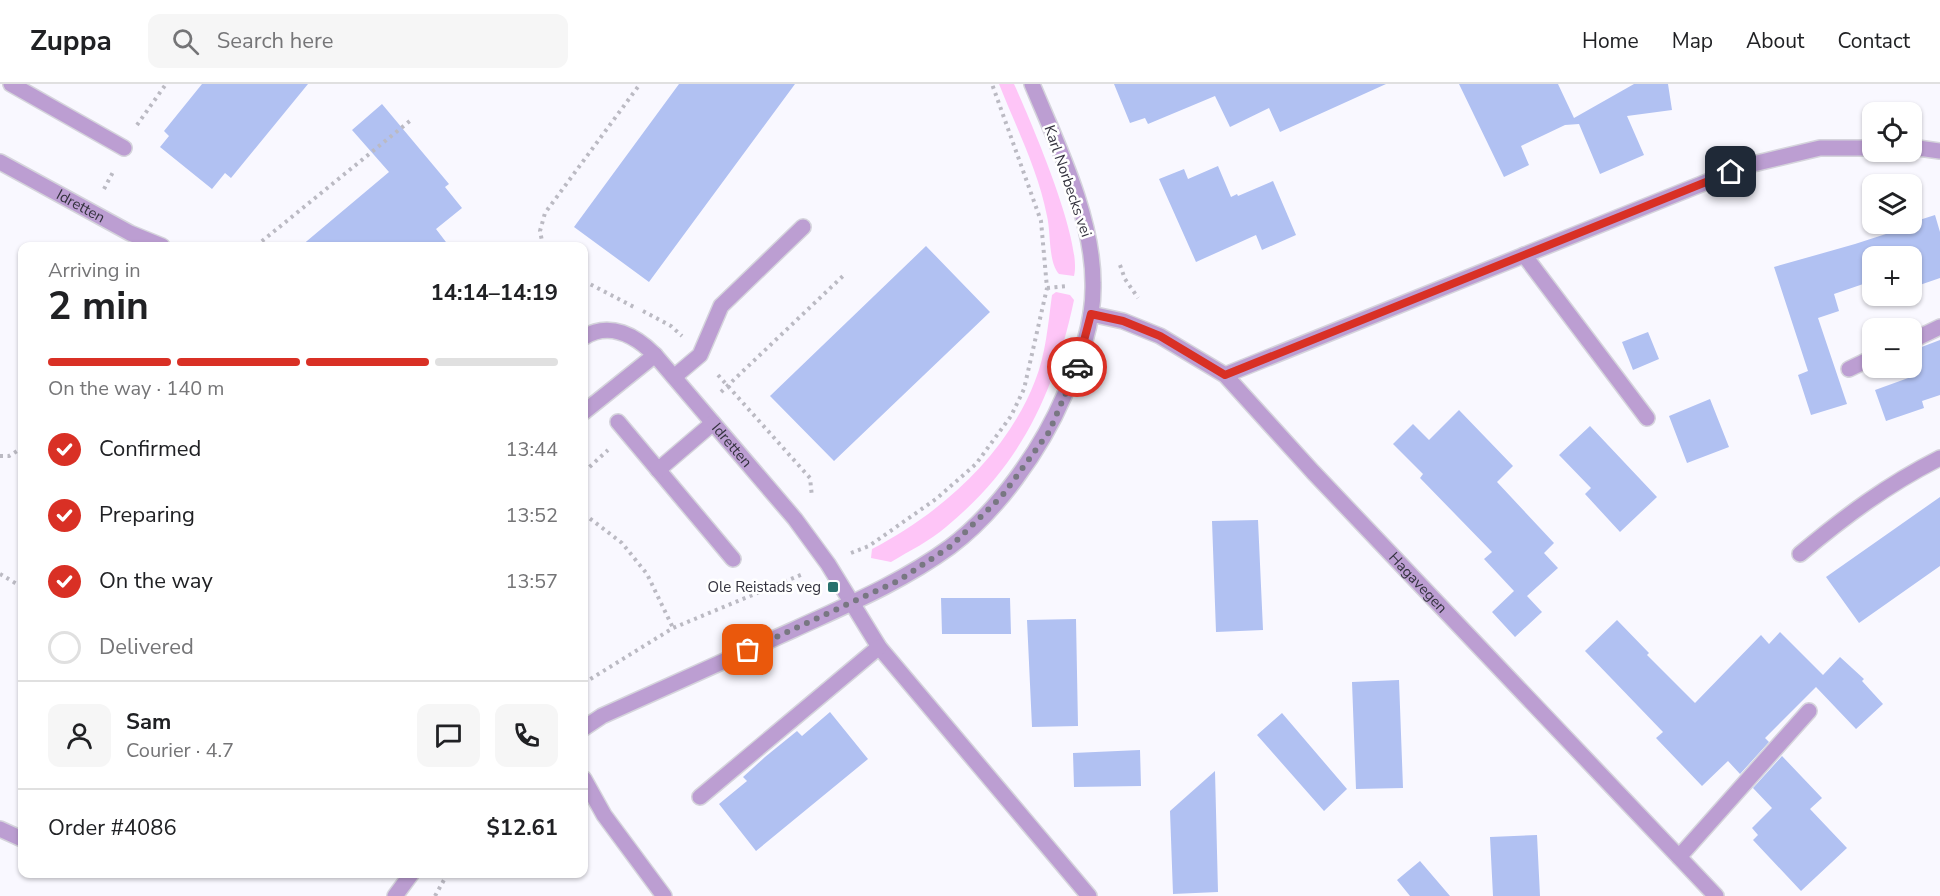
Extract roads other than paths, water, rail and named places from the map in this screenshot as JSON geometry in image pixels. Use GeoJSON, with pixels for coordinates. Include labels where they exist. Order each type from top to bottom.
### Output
{"type":"FeatureCollection","features":[{"type":"Feature","properties":{"kind":"street"},"geometry":{"type":"LineString","coordinates":[[11,84],[124,148]]}},
{"type":"Feature","properties":{"kind":"street","name":"Karl Norbecks vei"},"geometry":{"type":"LineString","coordinates":[[588,725],[602,716],[898,581],[951,546],[1002,496],[1049,432],[1080,362],[1091,314],[1094,282],[1090,243],[1066,167],[1032,84]]}},
{"type":"Feature","properties":{"kind":"street"},"geometry":{"type":"LineString","coordinates":[[1225,375],[1749,165],[1820,148],[1862,148]]}},
{"type":"Feature","properties":{"kind":"street"},"geometry":{"type":"LineString","coordinates":[[1922,149],[1940,151]]}},
{"type":"Feature","properties":{"kind":"street","name":"Idretten"},"geometry":{"type":"LineString","coordinates":[[0,162],[130,233],[152,242]]}},
{"type":"Feature","properties":{"kind":"street"},"geometry":{"type":"LineString","coordinates":[[674,377],[699,355],[721,306],[803,227]]}},
{"type":"Feature","properties":{"kind":"street"},"geometry":{"type":"LineString","coordinates":[[1524,255],[1647,418]]}},
{"type":"Feature","properties":{"kind":"street","name":"Hagavegen"},"geometry":{"type":"LineString","coordinates":[[1091,314],[1123,321],[1160,336],[1225,375],[1313,472],[1716,896]]}},
{"type":"Feature","properties":{"kind":"street"},"geometry":{"type":"LineString","coordinates":[[1922,336],[1940,327]]}},
{"type":"Feature","properties":{"kind":"street","name":"Idretten"},"geometry":{"type":"LineString","coordinates":[[588,336],[607,330],[624,332],[641,341],[655,355],[795,519],[828,564],[852,603]]}},
{"type":"Feature","properties":{"kind":"street"},"geometry":{"type":"LineString","coordinates":[[588,409],[655,355]]}},
{"type":"Feature","properties":{"kind":"street"},"geometry":{"type":"LineString","coordinates":[[1849,369],[1862,363]]}},
{"type":"Feature","properties":{"kind":"street"},"geometry":{"type":"LineString","coordinates":[[658,470],[713,423]]}},
{"type":"Feature","properties":{"kind":"street"},"geometry":{"type":"LineString","coordinates":[[623,427],[733,559]]}},
{"type":"Feature","properties":{"kind":"street"},"geometry":{"type":"LineString","coordinates":[[1800,554],[1856,508],[1902,477],[1940,458]]}},
{"type":"Feature","properties":{"kind":"street"},"geometry":{"type":"LineString","coordinates":[[852,603],[879,647],[1089,896]]}},
{"type":"Feature","properties":{"kind":"street"},"geometry":{"type":"LineString","coordinates":[[700,797],[879,647]]}},
{"type":"Feature","properties":{"kind":"street"},"geometry":{"type":"LineString","coordinates":[[1679,857],[1809,711]]}},
{"type":"Feature","properties":{"kind":"street"},"geometry":{"type":"LineString","coordinates":[[588,786],[604,815],[664,896]]}},
{"type":"Feature","properties":{"kind":"street"},"geometry":{"type":"LineString","coordinates":[[0,829],[18,837]]}},
{"type":"Feature","properties":{"kind":"street"},"geometry":{"type":"LineString","coordinates":[[395,896],[408,878]]}},
{"type":"Feature","properties":{"kind":"place","name":"Ole Reistads veg"},"geometry":{"type":"Point","coordinates":[833,587]}}]}
